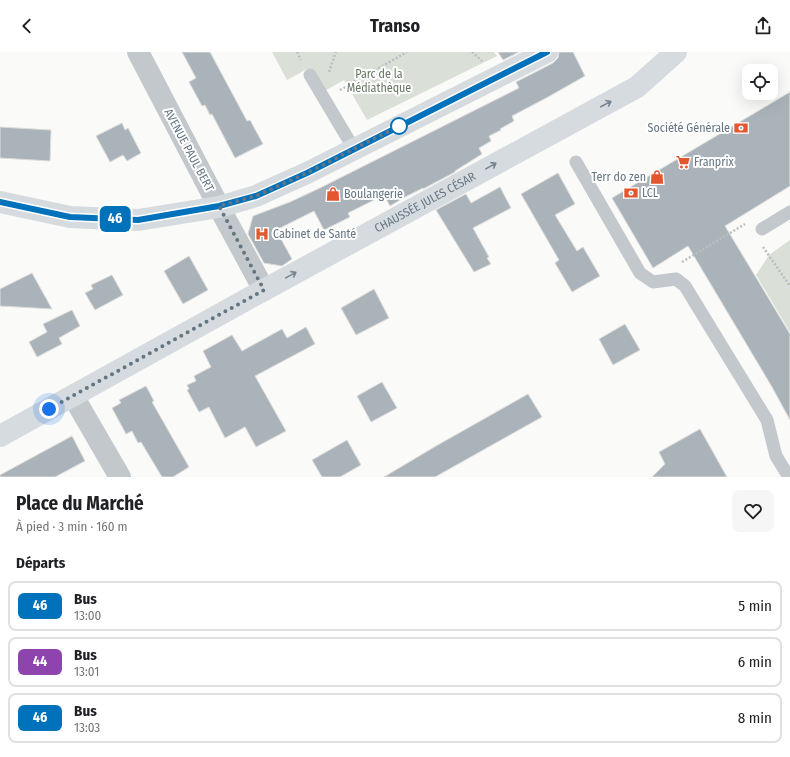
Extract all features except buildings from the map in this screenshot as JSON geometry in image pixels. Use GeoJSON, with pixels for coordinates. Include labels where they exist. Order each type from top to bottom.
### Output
{"type":"FeatureCollection","features":[{"type":"Feature","properties":{"kind":"street","name":"AVENUE PAUL BERT"},"geometry":{"type":"LineString","coordinates":[[138,52],[264,290]]}},
{"type":"Feature","properties":{"kind":"street"},"geometry":{"type":"LineString","coordinates":[[0,202],[70,217],[138,220],[219,206],[256,196],[307,173],[547,52]]}},
{"type":"Feature","properties":{"kind":"street","name":"CHAUSSÉE JULES CÉSAR"},"geometry":{"type":"LineString","coordinates":[[0,436],[637,87],[676,52]]}},
{"type":"Feature","properties":{"kind":"street"},"geometry":{"type":"LineString","coordinates":[[73,396],[120,477]]}},
{"type":"Feature","properties":{"kind":"lane"},"geometry":{"type":"LineString","coordinates":[[310,75],[354,149]]}},
{"type":"Feature","properties":{"kind":"lane"},"geometry":{"type":"LineString","coordinates":[[576,162],[640,273],[653,282],[676,280],[685,286],[767,420],[776,456],[789,477]]}},
{"type":"Feature","properties":{"kind":"lane"},"geometry":{"type":"LineString","coordinates":[[758,232],[790,212]]}},
{"type":"Feature","properties":{"kind":"path"},"geometry":{"type":"LineString","coordinates":[[324,98],[408,52]]}},
{"type":"Feature","properties":{"kind":"path"},"geometry":{"type":"LineString","coordinates":[[676,280],[676,266],[748,222],[758,232],[790,286]]}},
{"type":"Feature","properties":{"kind":"green space","name":"Parc de la Médiathèque"},"geometry":{"type":"Polygon","coordinates":[[[272,52],[494,52],[497,56],[367,120],[344,80],[321,93],[307,69],[287,80],[272,52]]]}},
{"type":"Feature","properties":{"kind":"green space"},"geometry":{"type":"Polygon","coordinates":[[[790,240],[790,332],[756,275],[769,255],[790,240]]]}},
{"type":"Feature","properties":{"kind":"bus line","name":"46"},"geometry":{"type":"LineString","coordinates":[[0,202],[70,217],[138,220],[219,206],[256,196],[307,173],[547,52]]}},
{"type":"Feature","properties":{"kind":"place","name":"Société Générale"},"geometry":{"type":"Point","coordinates":[741,128]}},
{"type":"Feature","properties":{"kind":"place","name":"Franprix"},"geometry":{"type":"Point","coordinates":[683,162]}},
{"type":"Feature","properties":{"kind":"place","name":"Terr do zen"},"geometry":{"type":"Point","coordinates":[657,177]}},
{"type":"Feature","properties":{"kind":"place","name":"LCL"},"geometry":{"type":"Point","coordinates":[631,193]}},
{"type":"Feature","properties":{"kind":"place","name":"Boulangerie"},"geometry":{"type":"Point","coordinates":[333,194]}},
{"type":"Feature","properties":{"kind":"place","name":"Cabinet de Santé"},"geometry":{"type":"Point","coordinates":[262,234]}},
{"type":"Feature","properties":{"kind":"route"},"geometry":{"type":"LineString","coordinates":[[49,409],[264,290],[219,206],[256,196],[307,173],[399,126]]}}]}
